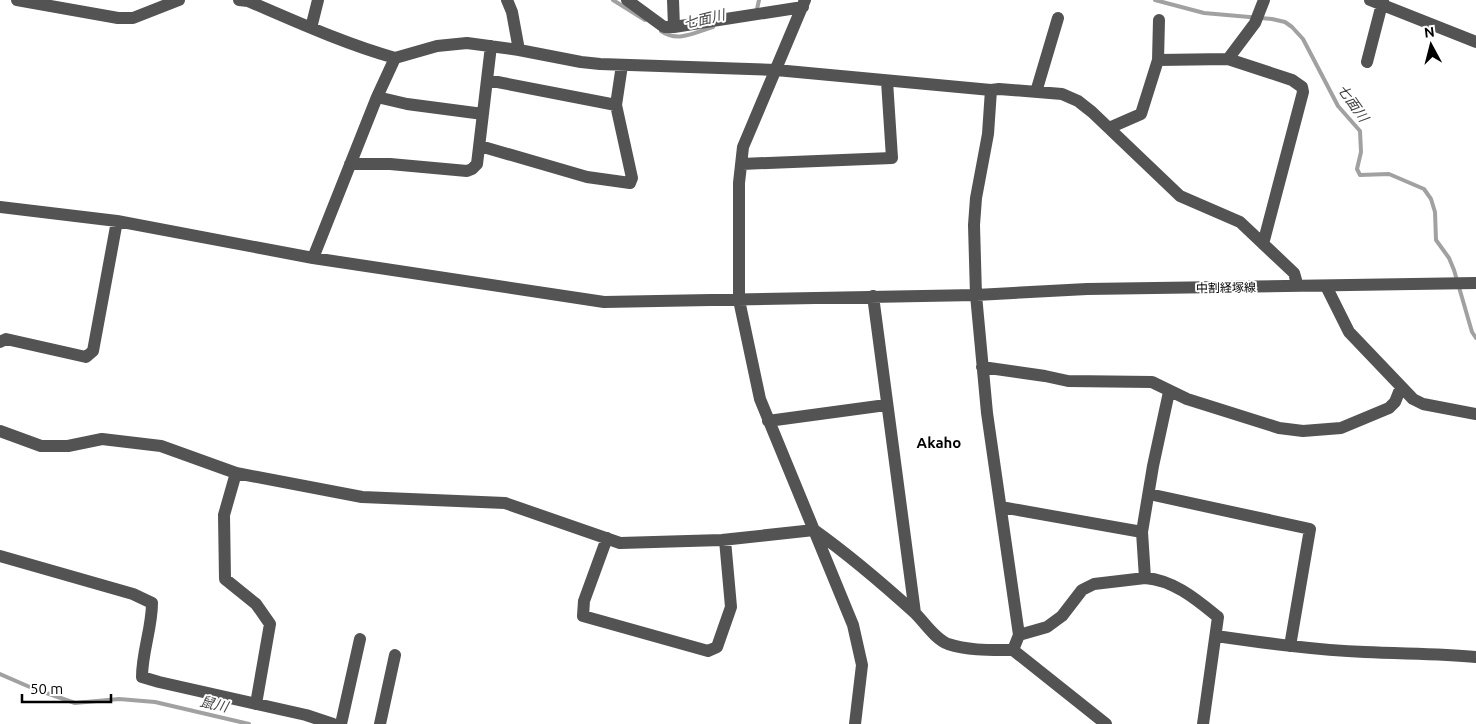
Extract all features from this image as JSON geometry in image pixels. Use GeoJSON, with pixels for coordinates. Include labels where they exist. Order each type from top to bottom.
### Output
{"type":"FeatureCollection","features":[{"type":"Feature","properties":{"kind":"street"},"geometry":{"type":"LineString","coordinates":[[18,0],[118,18],[133,18],[178,0]]}},
{"type":"Feature","properties":{"kind":"street"},"geometry":{"type":"LineString","coordinates":[[239,0],[248,1],[373,52],[396,58],[437,46],[467,43],[519,50],[581,62],[776,70],[991,90],[1062,94],[1078,100],[1180,196],[1240,222],[1294,273],[1297,286]]}},
{"type":"Feature","properties":{"kind":"street"},"geometry":{"type":"LineString","coordinates":[[311,28],[318,0]]}},
{"type":"Feature","properties":{"kind":"street"},"geometry":{"type":"LineString","coordinates":[[507,0],[512,12],[519,50]]}},
{"type":"Feature","properties":{"kind":"street"},"geometry":{"type":"LineString","coordinates":[[627,0],[664,27],[674,27],[804,3]]}},
{"type":"Feature","properties":{"kind":"street"},"geometry":{"type":"LineString","coordinates":[[673,0],[674,27]]}},
{"type":"Feature","properties":{"kind":"street"},"geometry":{"type":"LineString","coordinates":[[1370,0],[1383,3],[1476,42]]}},
{"type":"Feature","properties":{"kind":"street"},"geometry":{"type":"LineString","coordinates":[[804,3],[744,147],[738,232],[739,300],[760,400],[853,625],[862,665],[855,724]]}},
{"type":"Feature","properties":{"kind":"street"},"geometry":{"type":"LineString","coordinates":[[1367,62],[1383,3]]}},
{"type":"Feature","properties":{"kind":"street"},"geometry":{"type":"LineString","coordinates":[[1228,58],[1255,23],[1262,5]]}},
{"type":"Feature","properties":{"kind":"street"},"geometry":{"type":"LineString","coordinates":[[1036,92],[1058,18]]}},
{"type":"Feature","properties":{"kind":"street"},"geometry":{"type":"LineString","coordinates":[[1109,128],[1141,114],[1158,60],[1159,20]]}},
{"type":"Feature","properties":{"kind":"street"},"geometry":{"type":"LineString","coordinates":[[350,164],[390,164],[468,171],[472,169],[477,164],[480,146],[491,46]]}},
{"type":"Feature","properties":{"kind":"street"},"geometry":{"type":"LineString","coordinates":[[313,258],[376,97],[396,58]]}},
{"type":"Feature","properties":{"kind":"street"},"geometry":{"type":"LineString","coordinates":[[1158,60],[1228,58],[1292,80],[1299,83],[1302,87],[1303,92],[1263,244]]}},
{"type":"Feature","properties":{"kind":"street"},"geometry":{"type":"LineString","coordinates":[[480,146],[587,177],[630,183],[632,178],[616,105],[622,65]]}},
{"type":"Feature","properties":{"kind":"street"},"geometry":{"type":"LineString","coordinates":[[487,80],[616,105]]}},
{"type":"Feature","properties":{"kind":"street"},"geometry":{"type":"LineString","coordinates":[[742,164],[892,158],[887,81]]}},
{"type":"Feature","properties":{"kind":"street"},"geometry":{"type":"LineString","coordinates":[[991,90],[988,134],[976,198],[974,225],[976,295],[987,413],[1020,635],[1013,650]]}},
{"type":"Feature","properties":{"kind":"street"},"geometry":{"type":"LineString","coordinates":[[376,97],[407,104],[484,114]]}},
{"type":"Feature","properties":{"kind":"street","name":"中割経塚線"},"geometry":{"type":"LineString","coordinates":[[0,207],[117,221],[313,258],[604,302],[1471,283]]}},
{"type":"Feature","properties":{"kind":"street"},"geometry":{"type":"LineString","coordinates":[[0,342],[6,339],[86,357],[93,351],[117,221]]}},
{"type":"Feature","properties":{"kind":"street"},"geometry":{"type":"LineString","coordinates":[[1326,286],[1349,332],[1413,399],[1423,404],[1476,414]]}},
{"type":"Feature","properties":{"kind":"street"},"geometry":{"type":"LineString","coordinates":[[873,296],[915,613]]}},
{"type":"Feature","properties":{"kind":"street"},"geometry":{"type":"LineString","coordinates":[[982,367],[1068,381],[1152,382],[1187,399],[1279,428],[1320,431],[1341,428],[1389,408],[1395,402],[1401,387]]}},
{"type":"Feature","properties":{"kind":"street"},"geometry":{"type":"LineString","coordinates":[[1145,578],[1142,532],[1153,466],[1170,392]]}},
{"type":"Feature","properties":{"kind":"street"},"geometry":{"type":"LineString","coordinates":[[768,421],[886,405]]}},
{"type":"Feature","properties":{"kind":"street"},"geometry":{"type":"LineString","coordinates":[[0,430],[41,446],[68,446],[102,439],[161,446],[236,473],[362,497],[506,503],[620,543],[725,540],[814,530],[835,545],[915,613],[941,640],[948,644],[973,649],[1013,650],[1106,724]]}},
{"type":"Feature","properties":{"kind":"street"},"geometry":{"type":"LineString","coordinates":[[236,473],[224,514],[225,580],[256,604],[270,624],[256,704]]}},
{"type":"Feature","properties":{"kind":"street"},"geometry":{"type":"LineString","coordinates":[[1148,494],[1310,529],[1290,646]]}},
{"type":"Feature","properties":{"kind":"street"},"geometry":{"type":"LineString","coordinates":[[1001,507],[1142,532]]}},
{"type":"Feature","properties":{"kind":"street"},"geometry":{"type":"LineString","coordinates":[[607,538],[584,601],[582,616],[708,651],[717,647],[731,607],[725,540]]}},
{"type":"Feature","properties":{"kind":"street"},"geometry":{"type":"LineString","coordinates":[[0,556],[133,594],[152,603],[152,613],[142,661],[142,676],[159,682],[306,715],[333,724]]}},
{"type":"Feature","properties":{"kind":"street"},"geometry":{"type":"LineString","coordinates":[[1020,635],[1046,627],[1062,616],[1082,590],[1094,584],[1154,578],[1177,587],[1218,618],[1203,724]]}},
{"type":"Feature","properties":{"kind":"street"},"geometry":{"type":"LineString","coordinates":[[1216,636],[1290,646],[1363,652],[1452,654],[1476,657]]}},
{"type":"Feature","properties":{"kind":"street"},"geometry":{"type":"LineString","coordinates":[[340,724],[360,639]]}},
{"type":"Feature","properties":{"kind":"street"},"geometry":{"type":"LineString","coordinates":[[380,724],[395,655]]}},
{"type":"Feature","properties":{"kind":"waterway","name":"七面川"},"geometry":{"type":"LineString","coordinates":[[613,0],[645,20]]}},
{"type":"Feature","properties":{"kind":"waterway","name":"七面川"},"geometry":{"type":"LineString","coordinates":[[757,9],[759,0]]}},
{"type":"Feature","properties":{"kind":"waterway","name":"七面川"},"geometry":{"type":"LineString","coordinates":[[1155,0],[1204,13],[1272,19],[1285,22],[1292,27],[1303,39],[1338,106],[1360,131],[1361,152],[1357,169],[1360,175],[1389,174],[1424,189],[1431,199],[1435,212],[1436,240],[1449,258],[1454,270],[1472,332],[1476,338]]}},
{"type":"Feature","properties":{"kind":"waterway","name":"七面川"},"geometry":{"type":"LineString","coordinates":[[661,31],[674,36],[680,36],[694,34],[713,27]]}},
{"type":"Feature","properties":{"kind":"waterway","name":"鼠川"},"geometry":{"type":"LineString","coordinates":[[0,674],[32,688],[75,703],[119,699],[155,702],[249,724]]}},
{"type":"Feature","properties":{"kind":"district","name":"Akaho"},"geometry":{"type":"Point","coordinates":[939,443]}}]}
